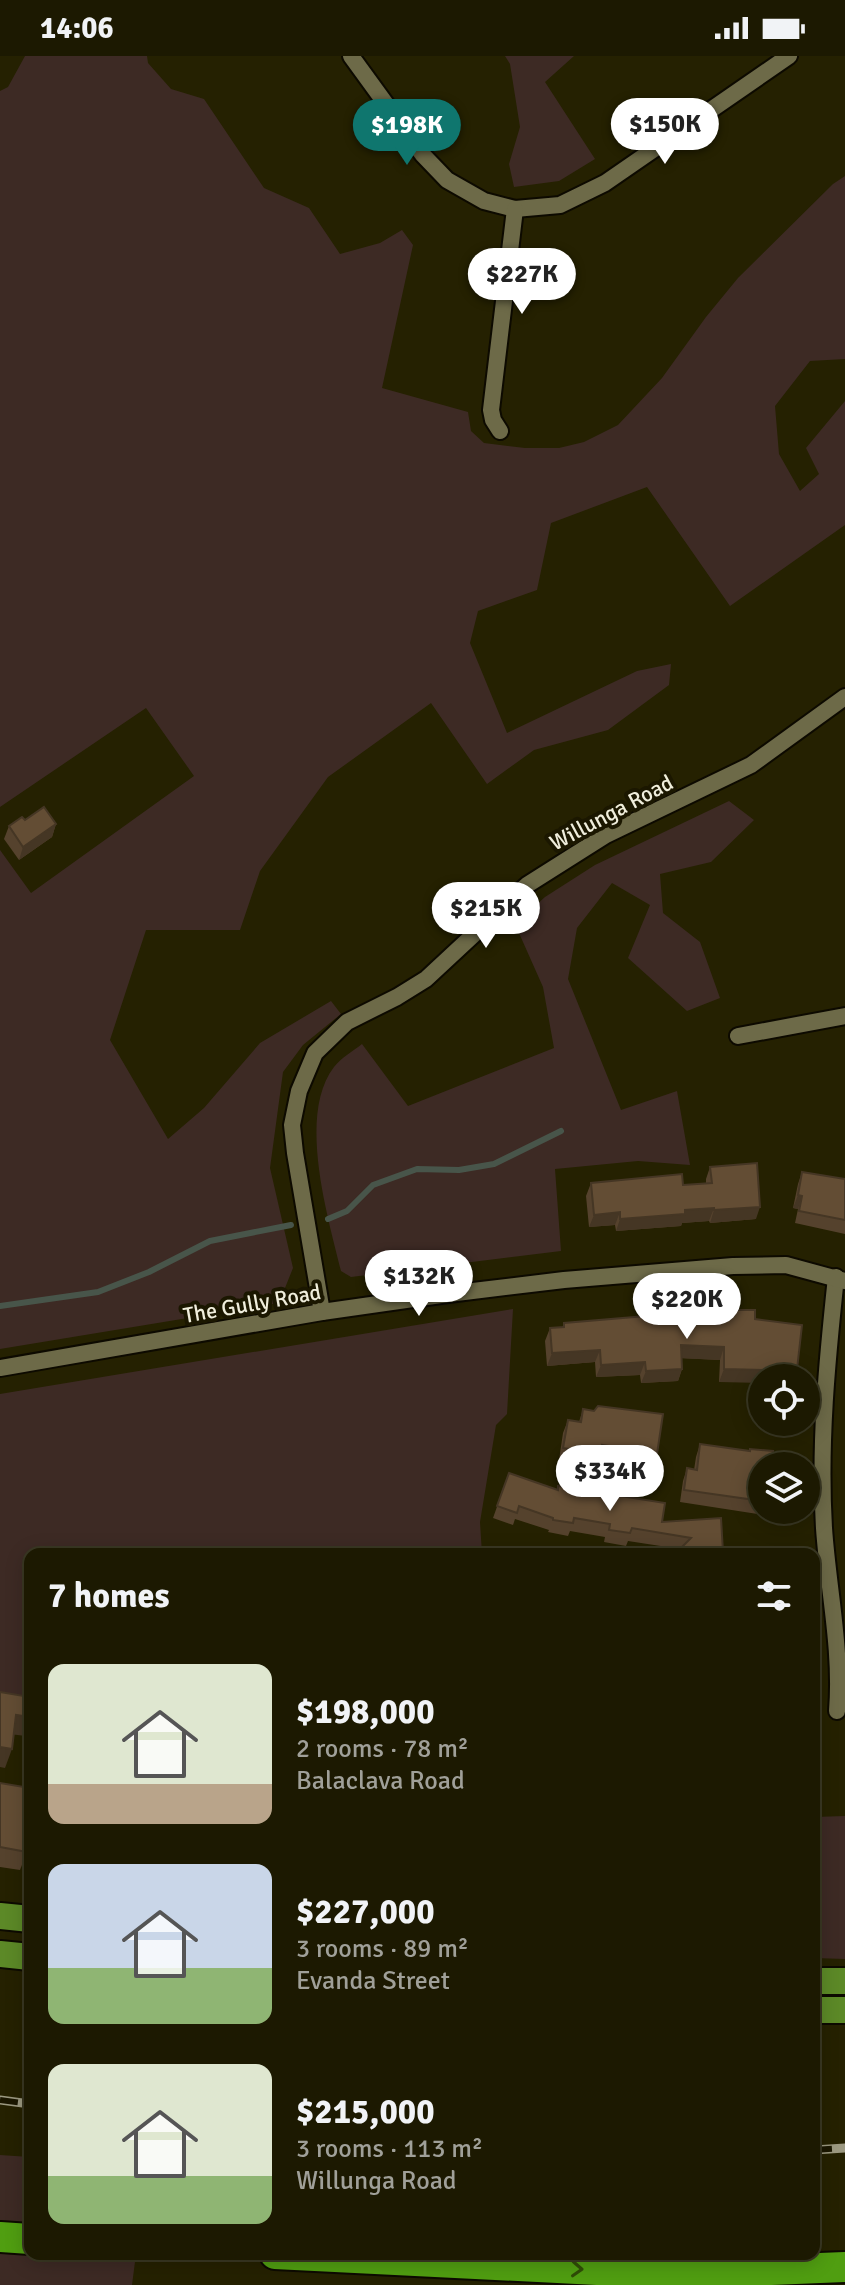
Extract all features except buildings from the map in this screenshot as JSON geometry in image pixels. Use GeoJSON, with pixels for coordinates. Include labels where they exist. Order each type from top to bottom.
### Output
{"type":"FeatureCollection","features":[{"type":"Feature","properties":{"kind":"highway"},"geometry":{"type":"LineString","coordinates":[[0,2237],[24,2239]]}},
{"type":"Feature","properties":{"kind":"highway"},"geometry":{"type":"LineString","coordinates":[[396,2260],[637,2272],[845,2267]]}},
{"type":"Feature","properties":{"kind":"main road"},"geometry":{"type":"LineString","coordinates":[[0,1916],[24,1918]]}},
{"type":"Feature","properties":{"kind":"main road"},"geometry":{"type":"LineString","coordinates":[[0,1954],[24,1956]]}},
{"type":"Feature","properties":{"kind":"main road"},"geometry":{"type":"LineString","coordinates":[[820,1981],[845,1981]]}},
{"type":"Feature","properties":{"kind":"main road"},"geometry":{"type":"LineString","coordinates":[[820,2010],[845,2010]]}},
{"type":"Feature","properties":{"kind":"street"},"geometry":{"type":"LineString","coordinates":[[351,56],[423,155],[447,180],[484,201],[515,209],[560,205],[605,183],[789,56]]}},
{"type":"Feature","properties":{"kind":"street"},"geometry":{"type":"LineString","coordinates":[[500,431],[491,410],[515,209]]}},
{"type":"Feature","properties":{"kind":"street","name":"Willunga Road"},"geometry":{"type":"LineString","coordinates":[[322,1312],[292,1125],[299,1091],[315,1053],[347,1022],[426,979],[538,878],[606,835],[751,765],[845,697]]}},
{"type":"Feature","properties":{"kind":"street"},"geometry":{"type":"LineString","coordinates":[[738,1036],[845,1016]]}},
{"type":"Feature","properties":{"kind":"street","name":"The Gully Road"},"geometry":{"type":"LineString","coordinates":[[0,1368],[322,1312],[523,1284],[733,1266],[786,1265],[840,1279]]}},
{"type":"Feature","properties":{"kind":"street"},"geometry":{"type":"LineString","coordinates":[[837,1711],[840,1681],[824,1528],[822,1440],[827,1359],[840,1279]]}},
{"type":"Feature","properties":{"kind":"shaded area"},"geometry":{"type":"Polygon","coordinates":[[[25,56],[147,56],[148,63],[171,89],[204,99],[264,188],[309,208],[340,254],[380,243],[402,230],[413,245],[382,388],[468,412],[471,431],[484,443],[559,448],[584,442],[618,425],[662,378],[738,278],[833,184],[845,176],[845,359],[810,361],[775,406],[779,454],[800,491],[819,474],[806,448],[845,401],[845,525],[730,606],[647,487],[551,523],[537,590],[478,611],[470,643],[507,733],[637,671],[671,664],[669,685],[608,730],[534,750],[487,784],[431,703],[328,777],[260,871],[240,930],[146,930],[110,1040],[168,1139],[204,1108],[260,1043],[331,1001],[341,1014],[303,1045],[283,1072],[270,1168],[293,1268],[279,1303],[0,1349],[0,850],[31,893],[194,776],[146,708],[0,807],[0,91],[8,87],[25,56]]]}},
{"type":"Feature","properties":{"kind":"shaded area"},"geometry":{"type":"Polygon","coordinates":[[[505,56],[574,56],[545,82],[595,159],[559,181],[514,187],[509,164],[520,127],[510,64],[505,56]]]}},
{"type":"Feature","properties":{"kind":"shaded area"},"geometry":{"type":"Polygon","coordinates":[[[729,801],[754,820],[711,862],[660,874],[663,913],[700,942],[720,998],[687,1011],[628,958],[650,905],[612,883],[577,928],[568,979],[621,1110],[677,1091],[690,1165],[638,1161],[555,1169],[561,1251],[351,1277],[341,1271],[323,1195],[317,1138],[323,1087],[334,1067],[362,1044],[408,1106],[554,1048],[543,987],[515,924],[545,897],[595,865],[729,801]]]}},
{"type":"Feature","properties":{"kind":"shaded area"},"geometry":{"type":"Polygon","coordinates":[[[513,1309],[507,1414],[496,1425],[480,1522],[482,1548],[24,1548],[24,1701],[0,1699],[0,1394],[513,1309]]]}},
{"type":"Feature","properties":{"kind":"shaded area"},"geometry":{"type":"Polygon","coordinates":[[[845,1816],[845,1959],[820,1958],[820,1817],[845,1816]]]}},
{"type":"Feature","properties":{"kind":"shaded area"},"geometry":{"type":"Polygon","coordinates":[[[0,2155],[24,2157],[24,2260],[135,2260],[132,2285],[0,2285],[0,2155]]]}},
{"type":"Feature","properties":{"kind":"waterway"},"geometry":{"type":"LineString","coordinates":[[328,1219],[347,1211],[373,1185],[417,1169],[459,1170],[494,1164],[561,1131]]}},
{"type":"Feature","properties":{"kind":"waterway"},"geometry":{"type":"LineString","coordinates":[[0,1306],[98,1292],[149,1272],[210,1241],[291,1225]]}},
{"type":"Feature","properties":{"kind":"railway"},"geometry":{"type":"LineString","coordinates":[[0,2100],[24,2103]]}},
{"type":"Feature","properties":{"kind":"railway"},"geometry":{"type":"LineString","coordinates":[[820,2150],[845,2148]]}}]}
